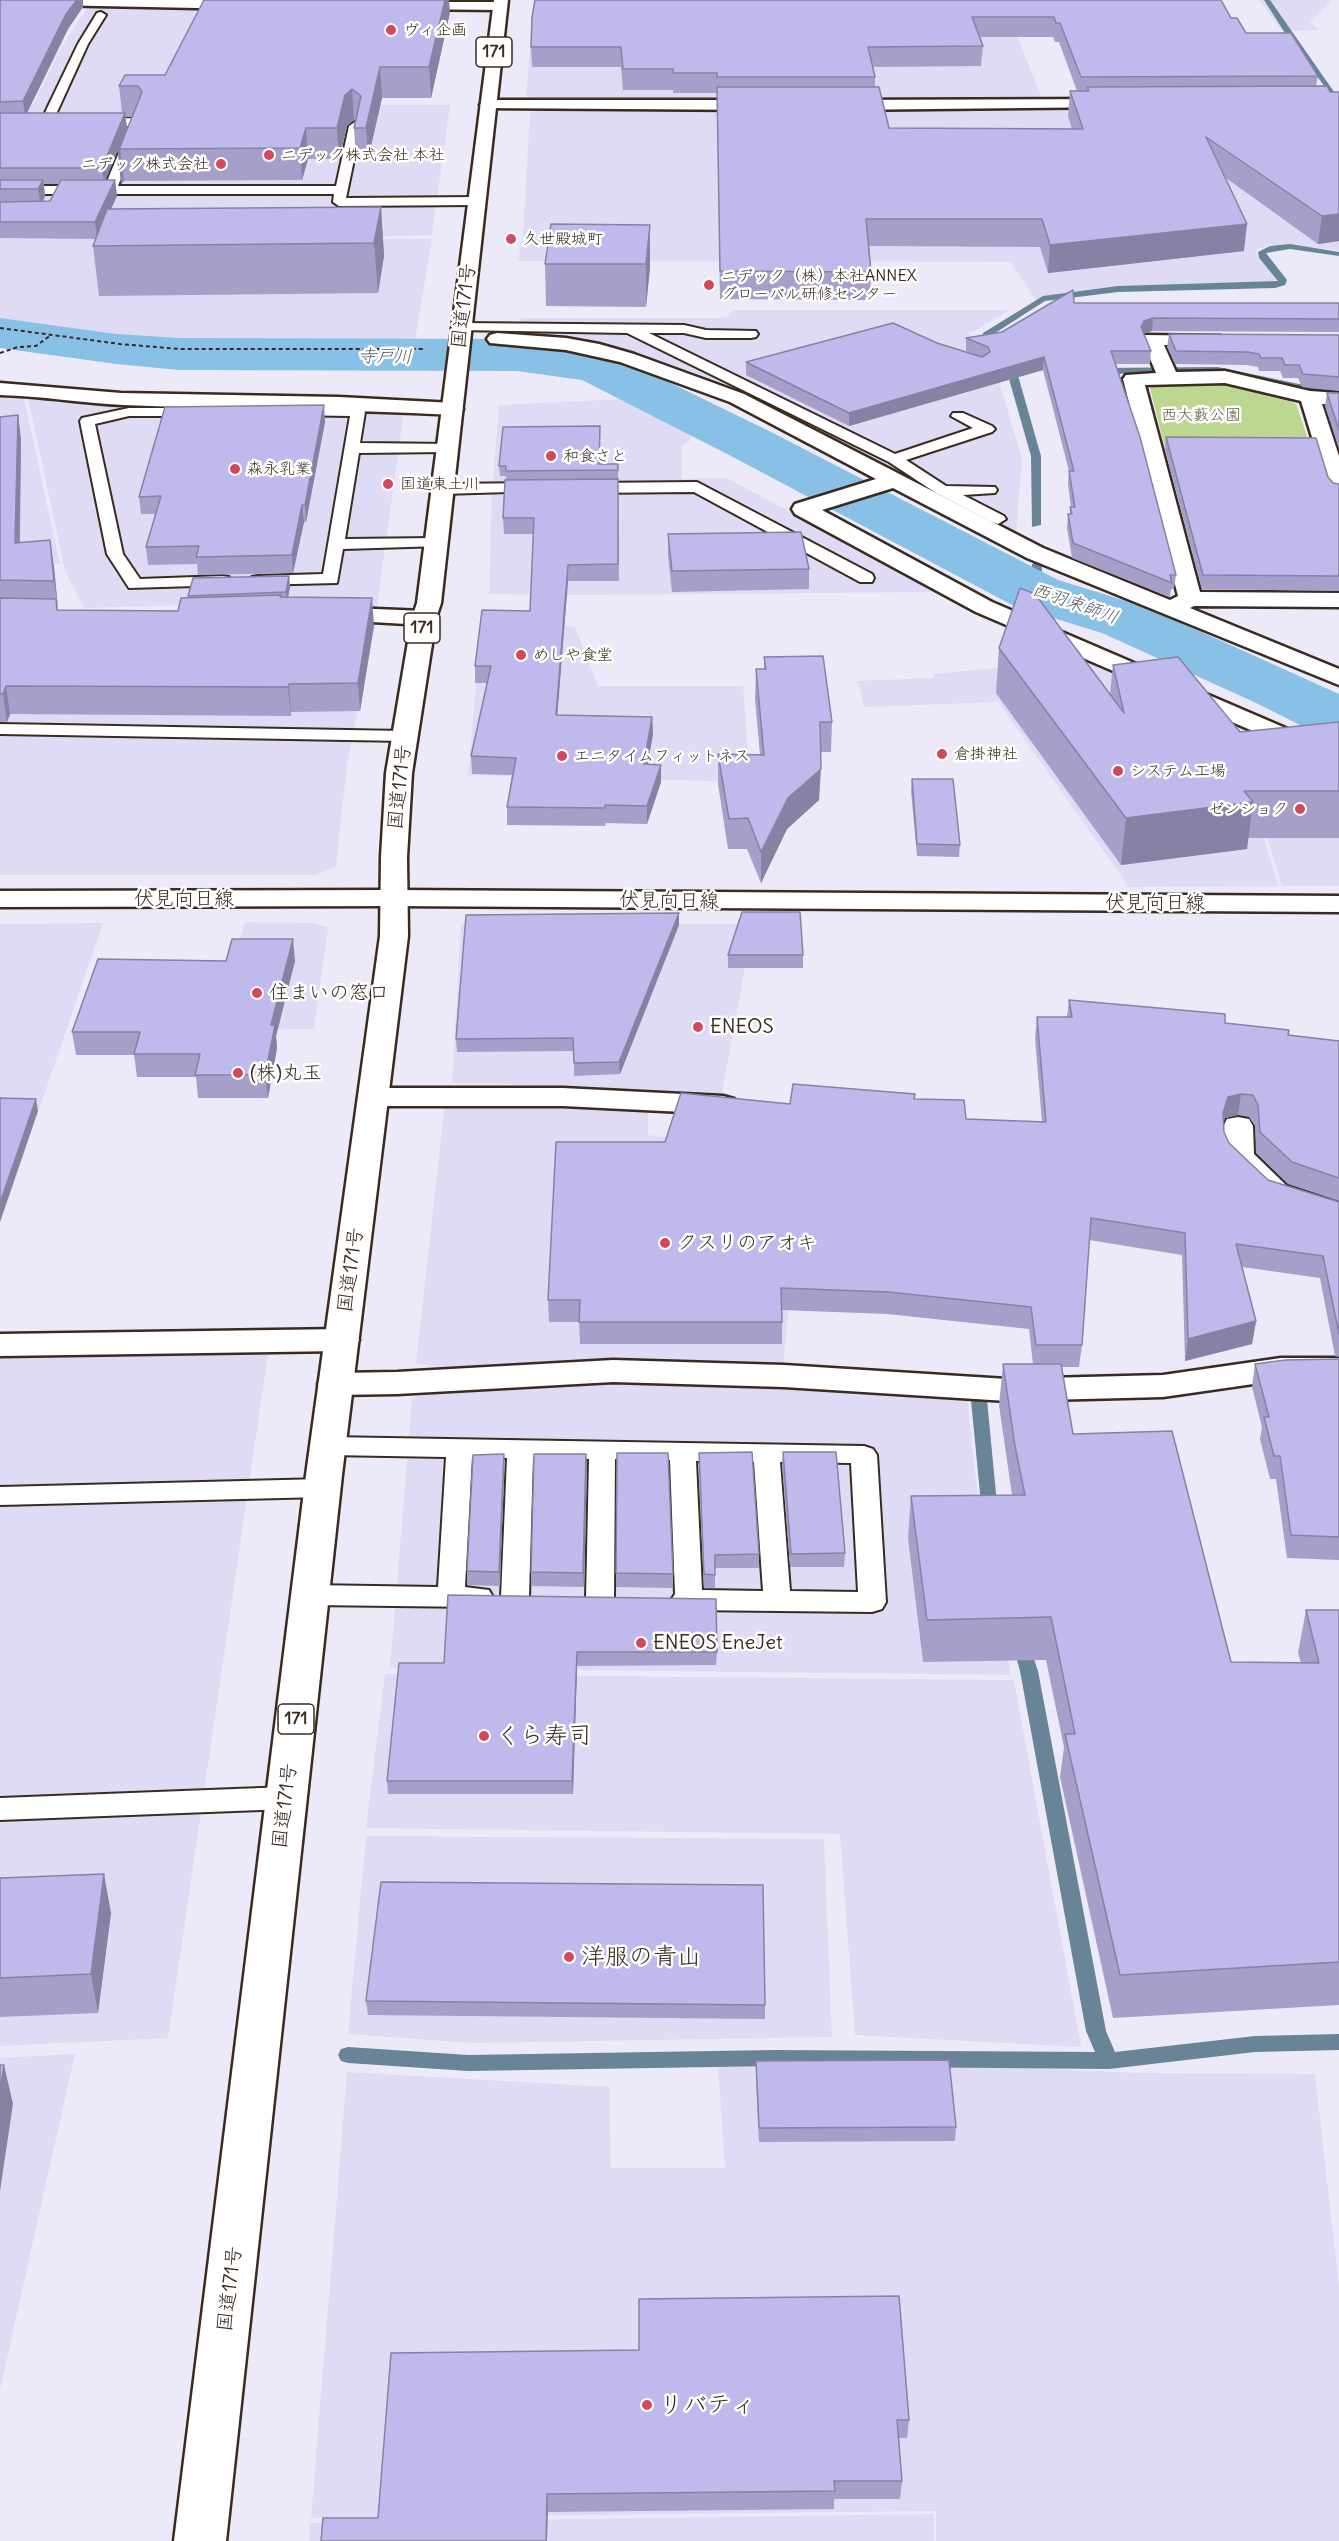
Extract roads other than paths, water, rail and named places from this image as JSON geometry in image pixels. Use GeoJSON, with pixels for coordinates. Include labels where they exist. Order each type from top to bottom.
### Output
{"type":"FeatureCollection","features":[{"type":"Feature","properties":{"kind":"main road"},"geometry":{"type":"LineString","coordinates":[[0,0],[257,5]]}},
{"type":"Feature","properties":{"kind":"main road"},"geometry":{"type":"LineString","coordinates":[[386,6],[500,3]]}},
{"type":"Feature","properties":{"kind":"main road","name":"国道171号"},"geometry":{"type":"LineString","coordinates":[[200,2541],[335,1384],[394,936],[394,857],[399,774],[424,618],[429,603],[500,3]]}},
{"type":"Feature","properties":{"kind":"main road"},"geometry":{"type":"LineString","coordinates":[[488,105],[775,105]]}},
{"type":"Feature","properties":{"kind":"main road"},"geometry":{"type":"LineString","coordinates":[[823,105],[1123,105]]}},
{"type":"Feature","properties":{"kind":"main road"},"geometry":{"type":"LineString","coordinates":[[497,339],[566,344],[627,358],[737,398],[895,470],[1035,553],[1180,604],[1339,678]]}},
{"type":"Feature","properties":{"kind":"main road"},"geometry":{"type":"LineString","coordinates":[[1168,378],[1152,339],[1234,340]]}},
{"type":"Feature","properties":{"kind":"main road"},"geometry":{"type":"LineString","coordinates":[[1180,604],[1133,379],[1225,377],[1310,398],[1339,399]]}},
{"type":"Feature","properties":{"kind":"main road"},"geometry":{"type":"LineString","coordinates":[[0,389],[34,390],[121,399],[339,403],[453,409]]}},
{"type":"Feature","properties":{"kind":"main road"},"geometry":{"type":"LineString","coordinates":[[1310,398],[1339,490]]}},
{"type":"Feature","properties":{"kind":"main road"},"geometry":{"type":"LineString","coordinates":[[895,470],[803,509],[984,607],[1339,760]]}},
{"type":"Feature","properties":{"kind":"main road"},"geometry":{"type":"LineString","coordinates":[[1180,604],[1339,600]]}},
{"type":"Feature","properties":{"kind":"main road"},"geometry":{"type":"LineString","coordinates":[[309,613],[424,618]]}},
{"type":"Feature","properties":{"kind":"main road","name":"伏見向日線"},"geometry":{"type":"LineString","coordinates":[[0,899],[395,898],[1339,904]]}},
{"type":"Feature","properties":{"kind":"main road"},"geometry":{"type":"LineString","coordinates":[[374,1097],[563,1097],[751,1107]]}},
{"type":"Feature","properties":{"kind":"main road"},"geometry":{"type":"LineString","coordinates":[[1239,1126],[1238,1156],[1276,1193],[1339,1214]]}},
{"type":"Feature","properties":{"kind":"main road"},"geometry":{"type":"LineString","coordinates":[[0,1345],[342,1340]]}},
{"type":"Feature","properties":{"kind":"main road"},"geometry":{"type":"LineString","coordinates":[[335,1384],[397,1383],[613,1371],[784,1376],[1007,1390],[1163,1386],[1281,1369],[1339,1369]]}},
{"type":"Feature","properties":{"kind":"lane"},"geometry":{"type":"LineString","coordinates":[[46,123],[83,44],[101,15]]}},
{"type":"Feature","properties":{"kind":"lane"},"geometry":{"type":"LineString","coordinates":[[80,123],[137,122],[110,190]]}},
{"type":"Feature","properties":{"kind":"lane"},"geometry":{"type":"LineString","coordinates":[[355,126],[339,202],[477,201]]}},
{"type":"Feature","properties":{"kind":"lane"},"geometry":{"type":"LineString","coordinates":[[0,190],[55,196],[110,190],[152,195],[215,190],[264,194],[341,190]]}},
{"type":"Feature","properties":{"kind":"lane"},"geometry":{"type":"LineString","coordinates":[[209,208],[215,190]]}},
{"type":"Feature","properties":{"kind":"lane"},"geometry":{"type":"LineString","coordinates":[[462,327],[684,328],[706,334],[751,334]]}},
{"type":"Feature","properties":{"kind":"lane"},"geometry":{"type":"LineString","coordinates":[[628,328],[717,373],[895,470],[942,490],[998,519]]}},
{"type":"Feature","properties":{"kind":"lane"},"geometry":{"type":"LineString","coordinates":[[717,373],[740,367]]}},
{"type":"Feature","properties":{"kind":"lane"},"geometry":{"type":"LineString","coordinates":[[129,412],[358,412],[336,544],[331,579],[135,584],[115,554],[87,421],[129,412]]}},
{"type":"Feature","properties":{"kind":"lane"},"geometry":{"type":"LineString","coordinates":[[895,470],[987,429],[958,416]]}},
{"type":"Feature","properties":{"kind":"lane"},"geometry":{"type":"LineString","coordinates":[[352,448],[448,447]]}},
{"type":"Feature","properties":{"kind":"lane"},"geometry":{"type":"LineString","coordinates":[[442,489],[697,487],[866,578]]}},
{"type":"Feature","properties":{"kind":"lane"},"geometry":{"type":"LineString","coordinates":[[942,490],[989,490]]}},
{"type":"Feature","properties":{"kind":"lane"},"geometry":{"type":"LineString","coordinates":[[336,544],[436,543]]}},
{"type":"Feature","properties":{"kind":"lane"},"geometry":{"type":"LineString","coordinates":[[0,729],[405,736]]}},
{"type":"Feature","properties":{"kind":"lane"},"geometry":{"type":"LineString","coordinates":[[328,1446],[864,1455],[872,1602],[656,1599]]}},
{"type":"Feature","properties":{"kind":"lane"},"geometry":{"type":"LineString","coordinates":[[451,1597],[459,1448]]}},
{"type":"Feature","properties":{"kind":"lane"},"geometry":{"type":"LineString","coordinates":[[310,1595],[526,1597],[520,1449]]}},
{"type":"Feature","properties":{"kind":"lane"},"geometry":{"type":"LineString","coordinates":[[600,1599],[602,1451]]}},
{"type":"Feature","properties":{"kind":"lane"},"geometry":{"type":"LineString","coordinates":[[683,1452],[689,1600]]}},
{"type":"Feature","properties":{"kind":"lane"},"geometry":{"type":"LineString","coordinates":[[766,1454],[777,1601]]}},
{"type":"Feature","properties":{"kind":"lane"},"geometry":{"type":"LineString","coordinates":[[0,1496],[323,1488]]}},
{"type":"Feature","properties":{"kind":"lane"},"geometry":{"type":"LineString","coordinates":[[0,1809],[286,1798]]}},
{"type":"Feature","properties":{"kind":"water"},"geometry":{"type":"Polygon","coordinates":[[[1096,608],[1140,616],[1339,702],[1339,730],[1168,642],[1120,622],[1078,613],[1096,608]]]}},
{"type":"Feature","properties":{"kind":"waterway"},"geometry":{"type":"LineString","coordinates":[[1267,0],[1339,104]]}},
{"type":"Feature","properties":{"kind":"waterway"},"geometry":{"type":"LineString","coordinates":[[1036,525],[1036,456],[1012,372],[1013,359],[986,335],[1043,299],[1118,289],[1275,285],[1282,283],[1283,280],[1262,256],[1262,252],[1270,248],[1290,247],[1339,254]]}},
{"type":"Feature","properties":{"kind":"waterway","name":"寺戸川"},"geometry":{"type":"LineString","coordinates":[[0,333],[116,349],[179,354],[517,355],[595,366],[751,444],[1036,593],[1124,620],[1277,688],[1339,719]]}},
{"type":"Feature","properties":{"kind":"waterway"},"geometry":{"type":"LineString","coordinates":[[1099,371],[1218,370],[1299,387],[1339,391]]}},
{"type":"Feature","properties":{"kind":"waterway","name":"西羽束師川"},"geometry":{"type":"LineString","coordinates":[[1036,593],[1037,564]]}},
{"type":"Feature","properties":{"kind":"waterway"},"geometry":{"type":"LineString","coordinates":[[979,1400],[990,1514]]}},
{"type":"Feature","properties":{"kind":"waterway"},"geometry":{"type":"LineString","coordinates":[[1021,1642],[1029,1671],[1096,2031],[1109,2061]]}},
{"type":"Feature","properties":{"kind":"waterway"},"geometry":{"type":"LineString","coordinates":[[1109,2061],[1255,2044],[1339,2042]]}},
{"type":"Feature","properties":{"kind":"waterway"},"geometry":{"type":"LineString","coordinates":[[348,2055],[468,2063],[775,2058],[1109,2061]]}},
{"type":"Feature","properties":{"kind":"place","name":"ヴィ企画"},"geometry":{"type":"Point","coordinates":[391,30]}},
{"type":"Feature","properties":{"kind":"place","name":"ニデック株式会社 本社"},"geometry":{"type":"Point","coordinates":[269,155]}},
{"type":"Feature","properties":{"kind":"place","name":"ニデック株式会社"},"geometry":{"type":"Point","coordinates":[221,164]}},
{"type":"Feature","properties":{"kind":"place","name":"久世殿城町"},"geometry":{"type":"Point","coordinates":[511,239]}},
{"type":"Feature","properties":{"kind":"place","name":"ニデック（株）本社ANNEX グローバル研修センター"},"geometry":{"type":"Point","coordinates":[709,285]}},
{"type":"Feature","properties":{"kind":"place","name":"和食さと"},"geometry":{"type":"Point","coordinates":[551,456]}},
{"type":"Feature","properties":{"kind":"place","name":"森永乳業"},"geometry":{"type":"Point","coordinates":[235,469]}},
{"type":"Feature","properties":{"kind":"place","name":"国道東土川"},"geometry":{"type":"Point","coordinates":[388,484]}},
{"type":"Feature","properties":{"kind":"place","name":"めしや食堂"},"geometry":{"type":"Point","coordinates":[521,655]}},
{"type":"Feature","properties":{"kind":"place","name":"倉掛神社"},"geometry":{"type":"Point","coordinates":[942,754]}},
{"type":"Feature","properties":{"kind":"place","name":"エニタイムフィットネス"},"geometry":{"type":"Point","coordinates":[562,756]}},
{"type":"Feature","properties":{"kind":"place","name":"システム工場"},"geometry":{"type":"Point","coordinates":[1118,771]}},
{"type":"Feature","properties":{"kind":"place","name":"ゼンショク"},"geometry":{"type":"Point","coordinates":[1300,809]}},
{"type":"Feature","properties":{"kind":"place","name":"住まいの窓口"},"geometry":{"type":"Point","coordinates":[257,993]}},
{"type":"Feature","properties":{"kind":"place","name":"ENEOS"},"geometry":{"type":"Point","coordinates":[698,1027]}},
{"type":"Feature","properties":{"kind":"place","name":"(株)丸玉"},"geometry":{"type":"Point","coordinates":[238,1073]}},
{"type":"Feature","properties":{"kind":"place","name":"クスリのアオキ"},"geometry":{"type":"Point","coordinates":[665,1243]}},
{"type":"Feature","properties":{"kind":"place","name":"ENEOS EneJet"},"geometry":{"type":"Point","coordinates":[641,1643]}},
{"type":"Feature","properties":{"kind":"place","name":"くら寿司"},"geometry":{"type":"Point","coordinates":[484,1736]}},
{"type":"Feature","properties":{"kind":"place","name":"洋服の青山"},"geometry":{"type":"Point","coordinates":[569,1957]}},
{"type":"Feature","properties":{"kind":"place","name":"リバティ"},"geometry":{"type":"Point","coordinates":[647,2405]}},
{"type":"Feature","properties":{"kind":"park label","name":"西大藪公園"},"geometry":{"type":"Point","coordinates":[1201,415]}}]}
